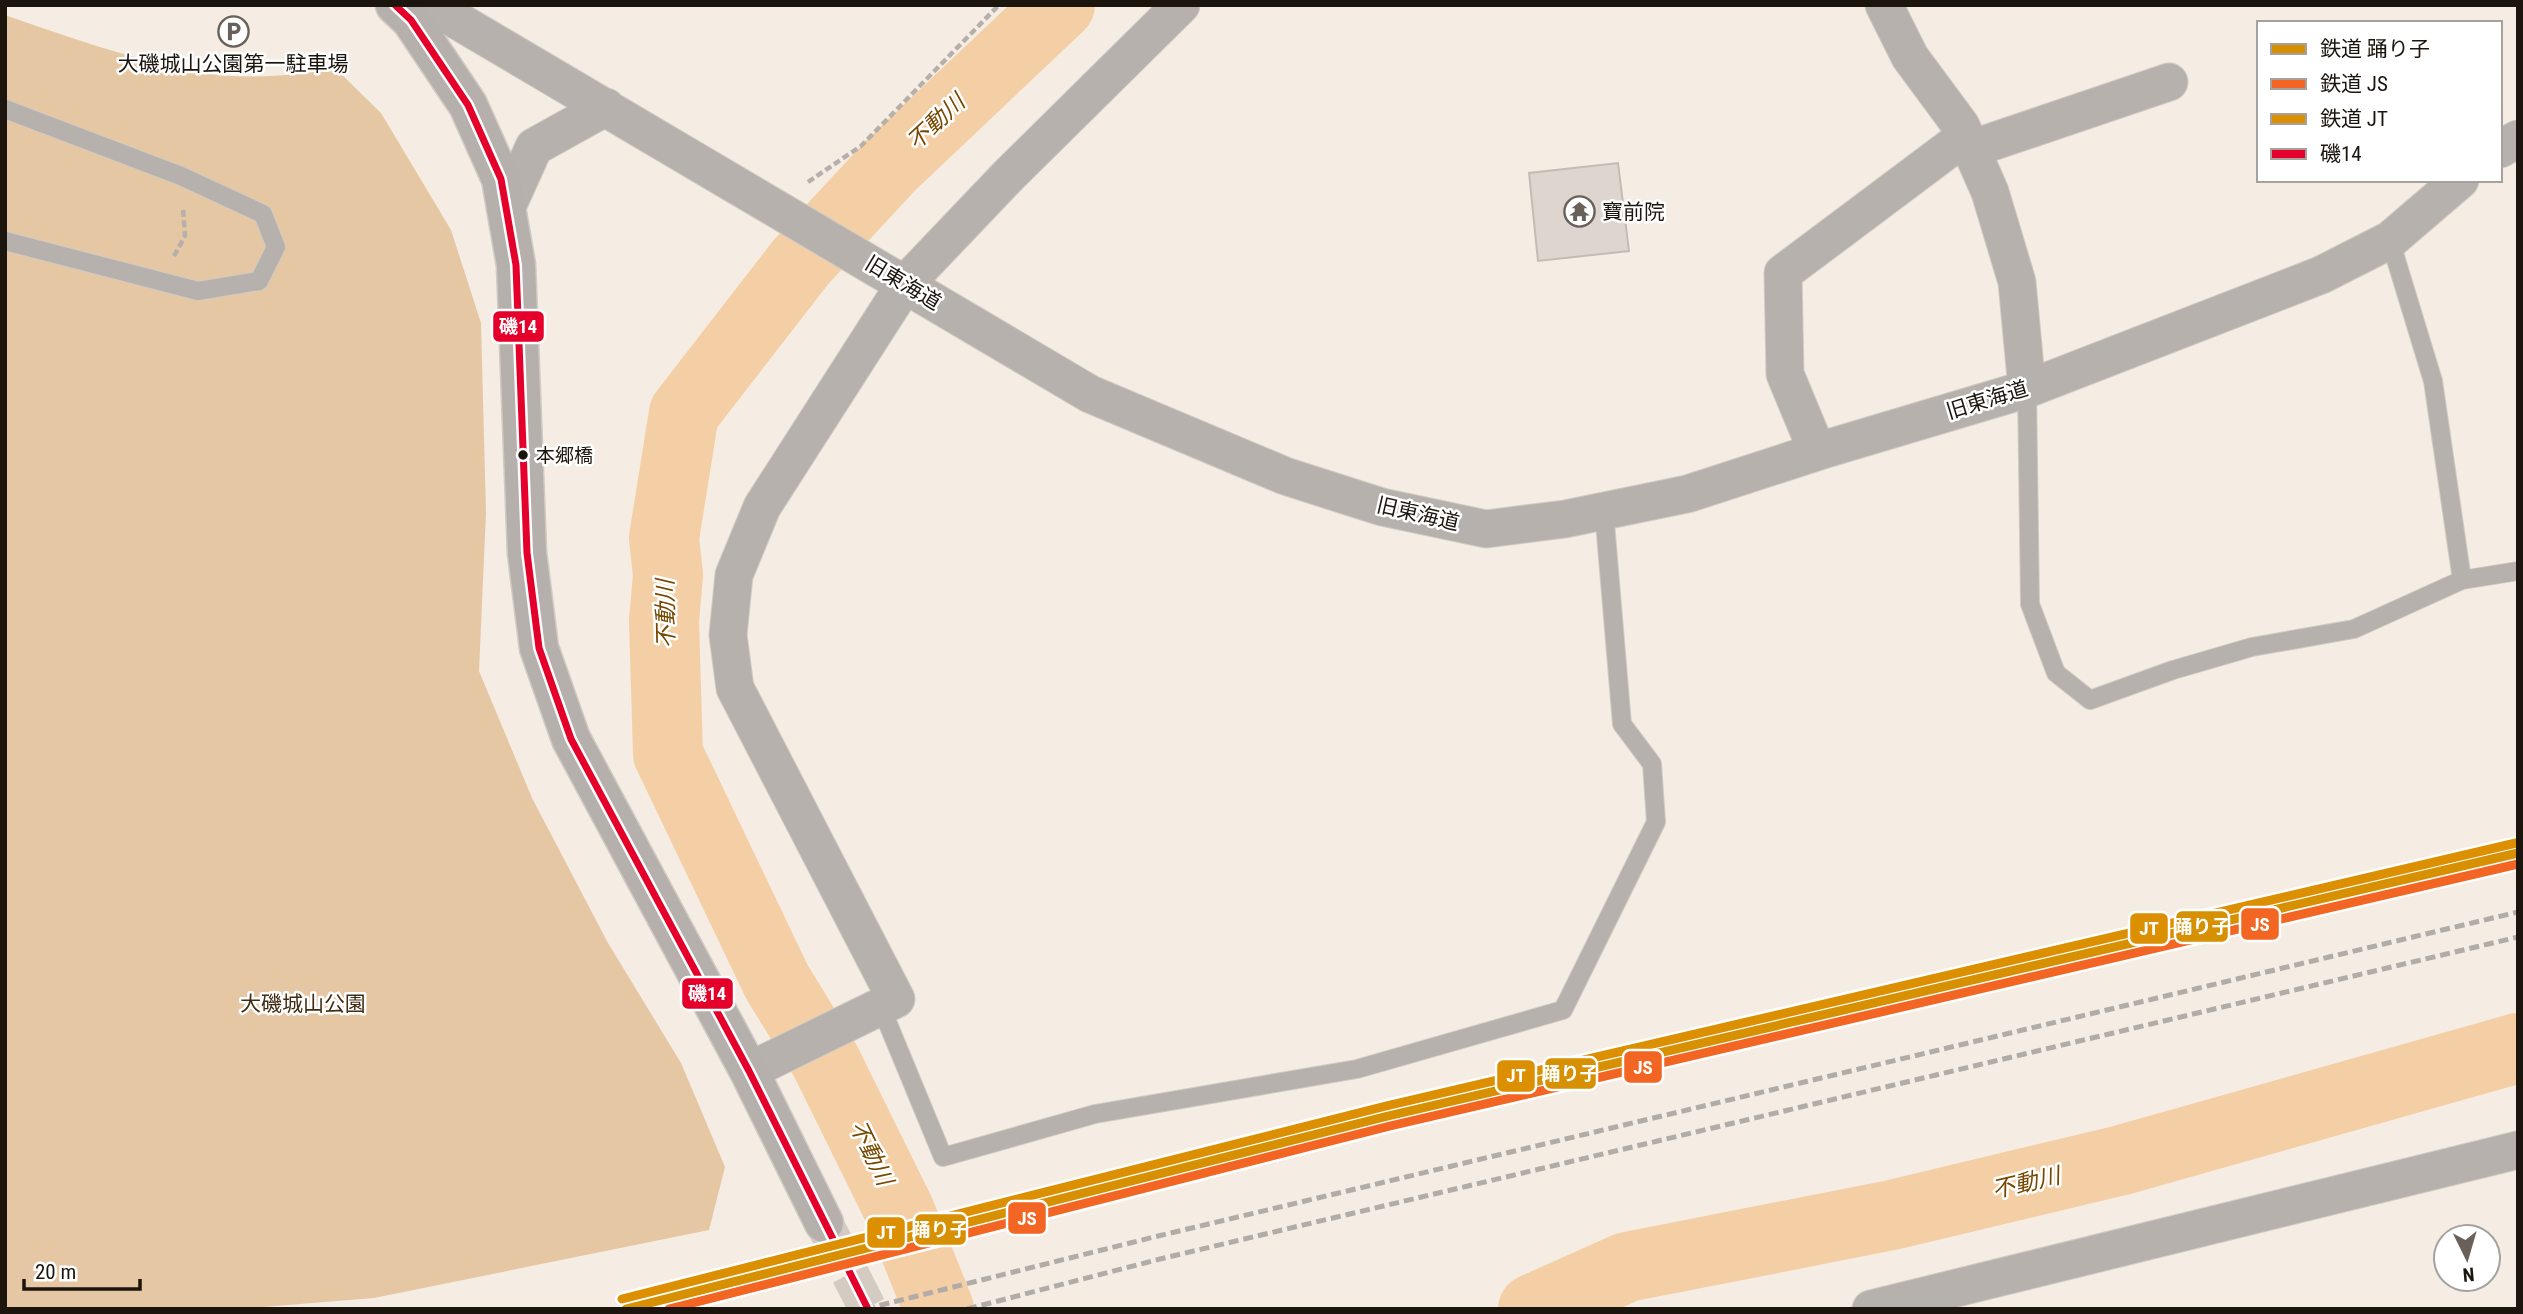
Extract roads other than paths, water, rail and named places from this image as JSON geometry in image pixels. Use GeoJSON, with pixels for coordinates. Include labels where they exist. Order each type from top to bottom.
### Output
{"type":"FeatureCollection","features":[{"type":"Feature","properties":{"kind":"street"},"geometry":{"type":"LineString","coordinates":[[395,5],[411,20],[468,105],[501,178],[516,264],[527,553],[539,649],[571,739],[758,1066],[824,1223]]}},
{"type":"Feature","properties":{"kind":"street","name":"旧東海道"},"geometry":{"type":"LineString","coordinates":[[431,5],[1090,394],[1285,476],[1382,507],[1486,529],[1604,511],[1687,494],[1818,451],[2027,389],[2321,275],[2390,240],[2458,182]]}},
{"type":"Feature","properties":{"kind":"street"},"geometry":{"type":"LineString","coordinates":[[758,1066],[896,999],[735,688],[728,635],[734,575],[762,508],[891,276],[1008,176],[1181,5]]}},
{"type":"Feature","properties":{"kind":"street"},"geometry":{"type":"LineString","coordinates":[[1884,5],[1910,57],[1969,143],[1990,192],[2017,282],[2027,389]]}},
{"type":"Feature","properties":{"kind":"street"},"geometry":{"type":"LineString","coordinates":[[1818,451],[1785,374],[1783,273],[1969,143],[2169,82]]}},
{"type":"Feature","properties":{"kind":"street"},"geometry":{"type":"LineString","coordinates":[[506,209],[534,146],[606,107]]}},
{"type":"Feature","properties":{"kind":"street"},"geometry":{"type":"LineString","coordinates":[[2502,148],[2518,139]]}},
{"type":"Feature","properties":{"kind":"street"},"geometry":{"type":"LineString","coordinates":[[1871,1309],[2518,1150]]}},
{"type":"Feature","properties":{"kind":"lane"},"geometry":{"type":"LineString","coordinates":[[5,109],[181,176],[263,214],[276,247],[259,281],[198,291],[5,241]]}},
{"type":"Feature","properties":{"kind":"lane"},"geometry":{"type":"LineString","coordinates":[[2390,240],[2433,381],[2462,580]]}},
{"type":"Feature","properties":{"kind":"lane"},"geometry":{"type":"LineString","coordinates":[[2027,389],[2030,604],[2056,673],[2090,700],[2173,670],[2252,647],[2354,629],[2462,580],[2518,571]]}},
{"type":"Feature","properties":{"kind":"lane"},"geometry":{"type":"LineString","coordinates":[[881,1006],[943,1157],[1095,1114],[1357,1069],[1563,1010],[1656,822],[1652,764],[1622,724],[1604,511]]}},
{"type":"Feature","properties":{"kind":"waterway","name":"不動川"},"geometry":{"type":"LineString","coordinates":[[939,1309],[900,1212],[826,1062],[777,982],[668,754],[664,621],[668,575],[664,538],[684,413],[801,262],[891,165],[1060,5]]}},
{"type":"Feature","properties":{"kind":"waterway","name":"不動川"},"geometry":{"type":"LineString","coordinates":[[1533,1309],[1627,1267],[1892,1215],[2122,1160],[2518,1048]]}},
{"type":"Feature","properties":{"kind":"tunnel"},"geometry":{"type":"LineString","coordinates":[[824,1223],[868,1309]]}},
{"type":"Feature","properties":{"kind":"railway"},"geometry":{"type":"LineString","coordinates":[[865,1309],[1154,1237],[2518,912]]}},
{"type":"Feature","properties":{"kind":"railway"},"geometry":{"type":"LineString","coordinates":[[967,1309],[1160,1259],[2518,937]]}},
{"type":"Feature","properties":{"kind":"rail line","name":"JT"},"geometry":{"type":"LineString","coordinates":[[622,1299],[1386,1106],[2516,843]]}},
{"type":"Feature","properties":{"kind":"rail line","name":"踊り子"},"geometry":{"type":"LineString","coordinates":[[626,1309],[1388,1116],[2518,853]]}},
{"type":"Feature","properties":{"kind":"rail line","name":"JS"},"geometry":{"type":"LineString","coordinates":[[669,1309],[1390,1126],[2518,864]]}},
{"type":"Feature","properties":{"kind":"place","name":"大磯城山公園第一駐車場"},"geometry":{"type":"Point","coordinates":[233,32]}},
{"type":"Feature","properties":{"kind":"place","name":"寶前院"},"geometry":{"type":"Point","coordinates":[1579,212]}},
{"type":"Feature","properties":{"kind":"place","name":"本郷橋"},"geometry":{"type":"Point","coordinates":[523,455]}},
{"type":"Feature","properties":{"kind":"park label","name":"大磯城山公園"},"geometry":{"type":"Point","coordinates":[303,1004]}}]}
